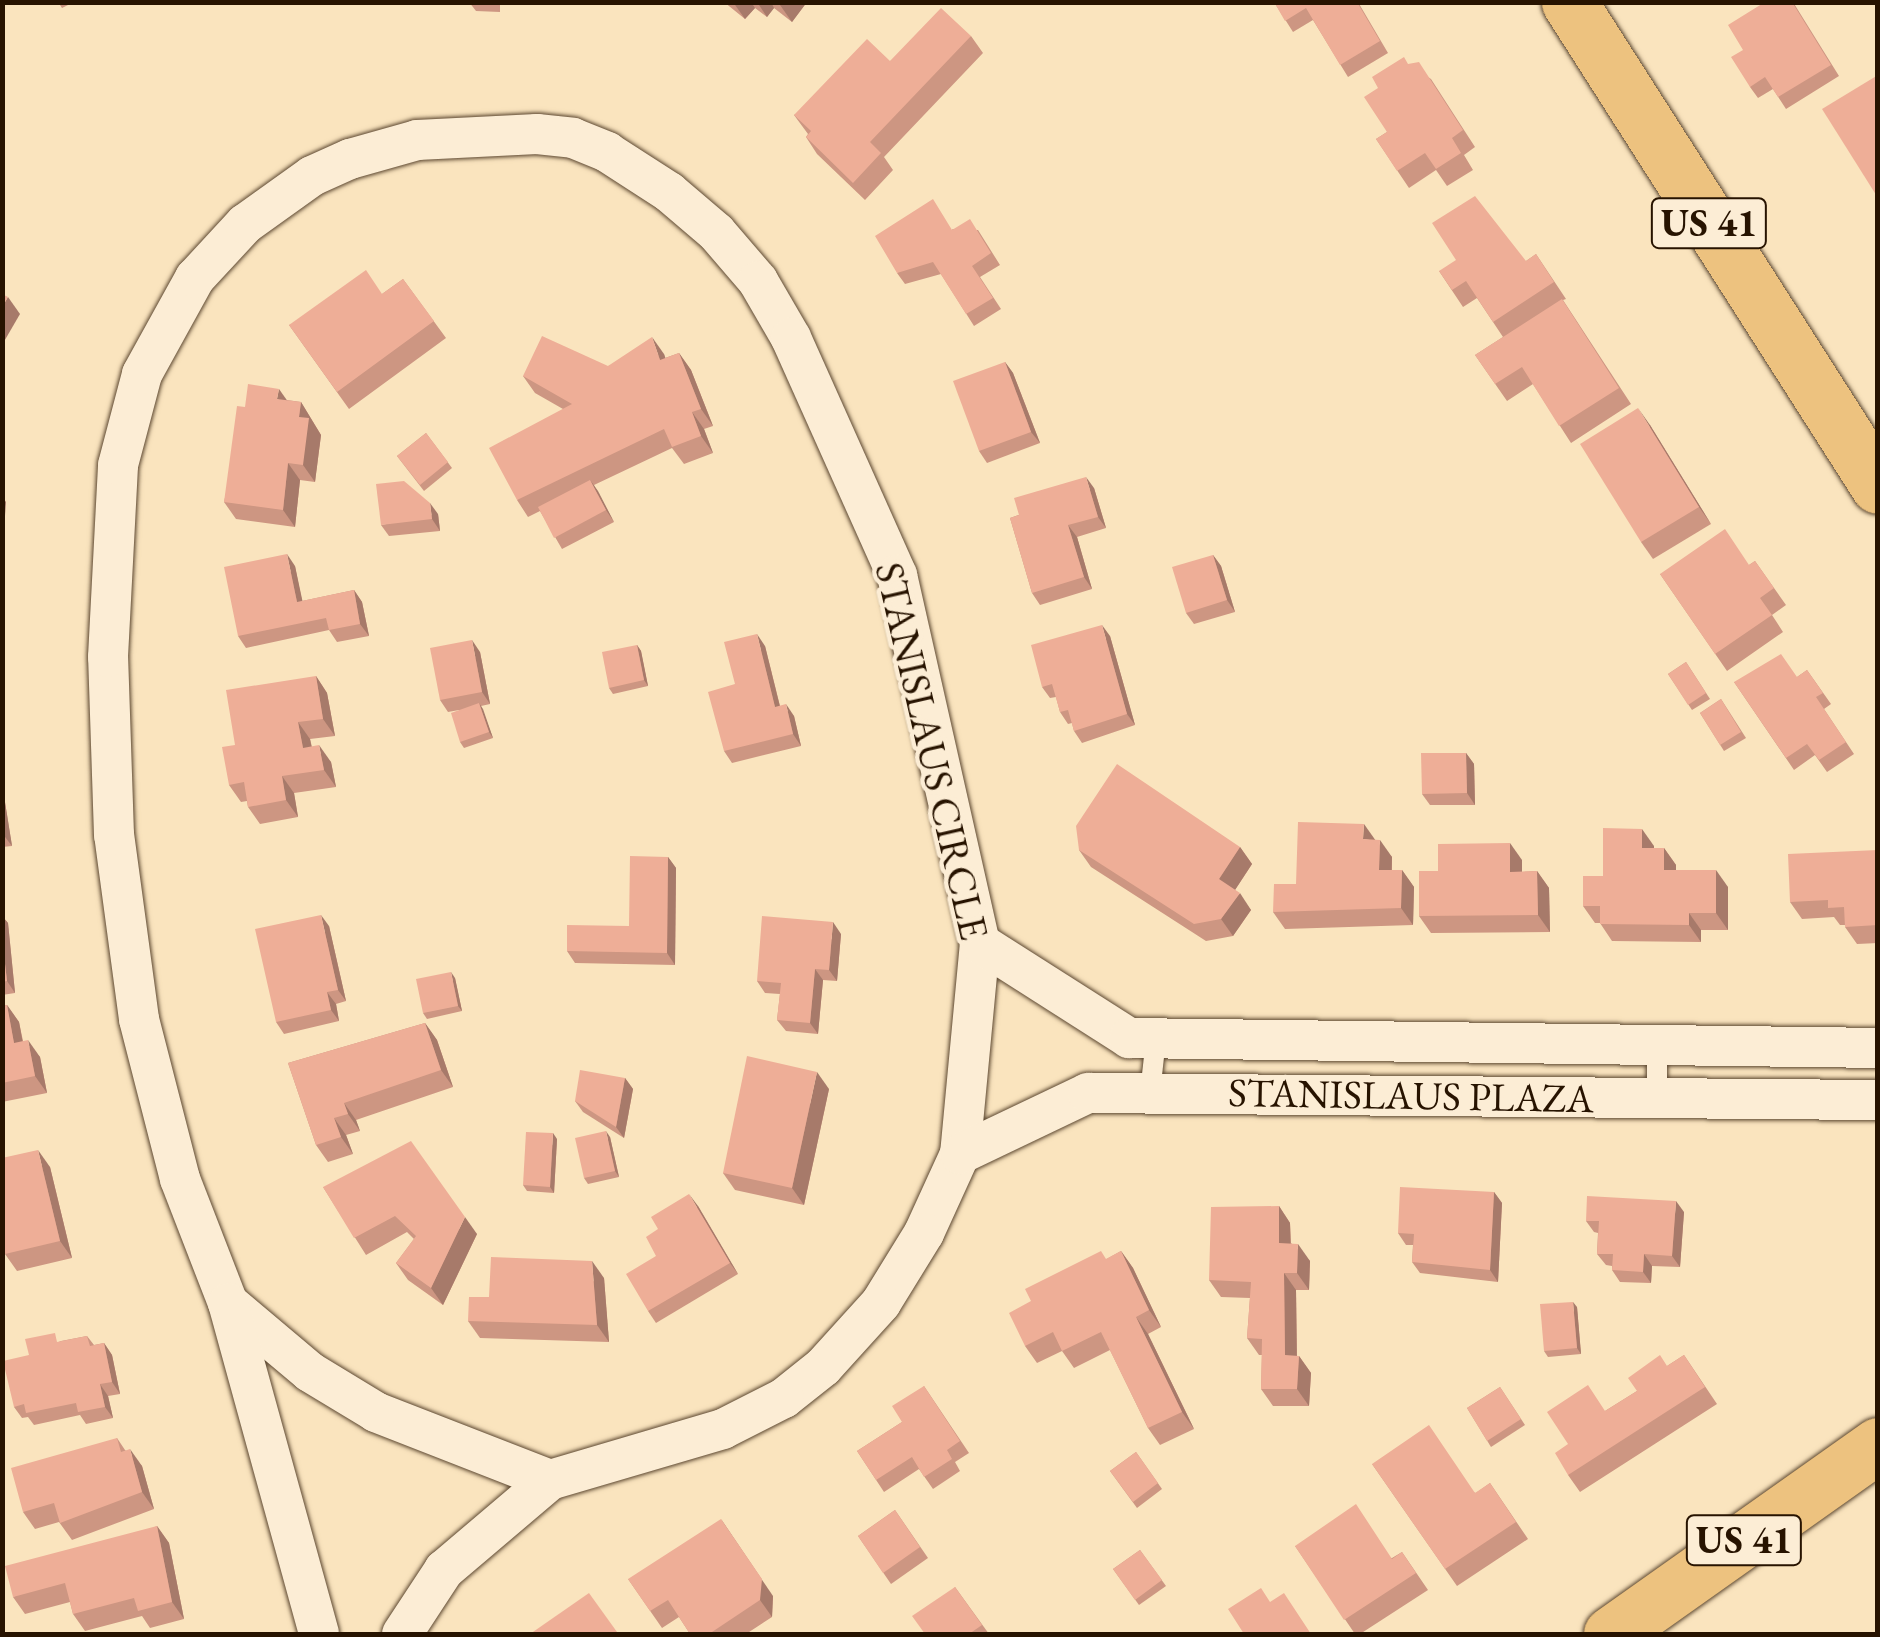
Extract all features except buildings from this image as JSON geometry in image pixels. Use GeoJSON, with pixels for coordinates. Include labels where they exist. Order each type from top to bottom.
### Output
{"type":"FeatureCollection","features":[{"type":"Feature","properties":{"kind":"main road","name":"US 41"},"geometry":{"type":"LineString","coordinates":[[1569,2],[1868,452]]}},
{"type":"Feature","properties":{"kind":"main road","name":"US 41"},"geometry":{"type":"LineString","coordinates":[[1610,1634],[1878,1446]]}},
{"type":"Feature","properties":{"kind":"street","name":"STANISLAUS CIRCLE"},"geometry":{"type":"LineString","coordinates":[[318,1634],[228,1302],[180,1179],[139,1019],[114,836],[110,565],[118,466],[142,374],[167,320],[194,278],[245,224],[312,176],[417,140],[573,138],[669,192],[716,232],[758,281],[792,338],[897,576],[980,943],[960,1154],[924,1233],[881,1303],[823,1367],[784,1398],[723,1429],[550,1480],[444,1570],[402,1634]]}},
{"type":"Feature","properties":{"kind":"street","name":"STANISLAUS PLAZA"},"geometry":{"type":"LineString","coordinates":[[980,943],[1130,1038],[1878,1048]]}},
{"type":"Feature","properties":{"kind":"street","name":"STANISLAUS PLAZA"},"geometry":{"type":"LineString","coordinates":[[960,1154],[1088,1093],[1878,1100]]}},
{"type":"Feature","properties":{"kind":"street","name":"STANISLAUS CIRCLE"},"geometry":{"type":"LineString","coordinates":[[228,1302],[310,1372],[376,1412],[550,1480]]}},
{"type":"Feature","properties":{"kind":"lane"},"geometry":{"type":"LineString","coordinates":[[1150,1093],[1156,1039]]}},
{"type":"Feature","properties":{"kind":"lane"},"geometry":{"type":"LineString","coordinates":[[1657,1046],[1657,1096]]}}]}
